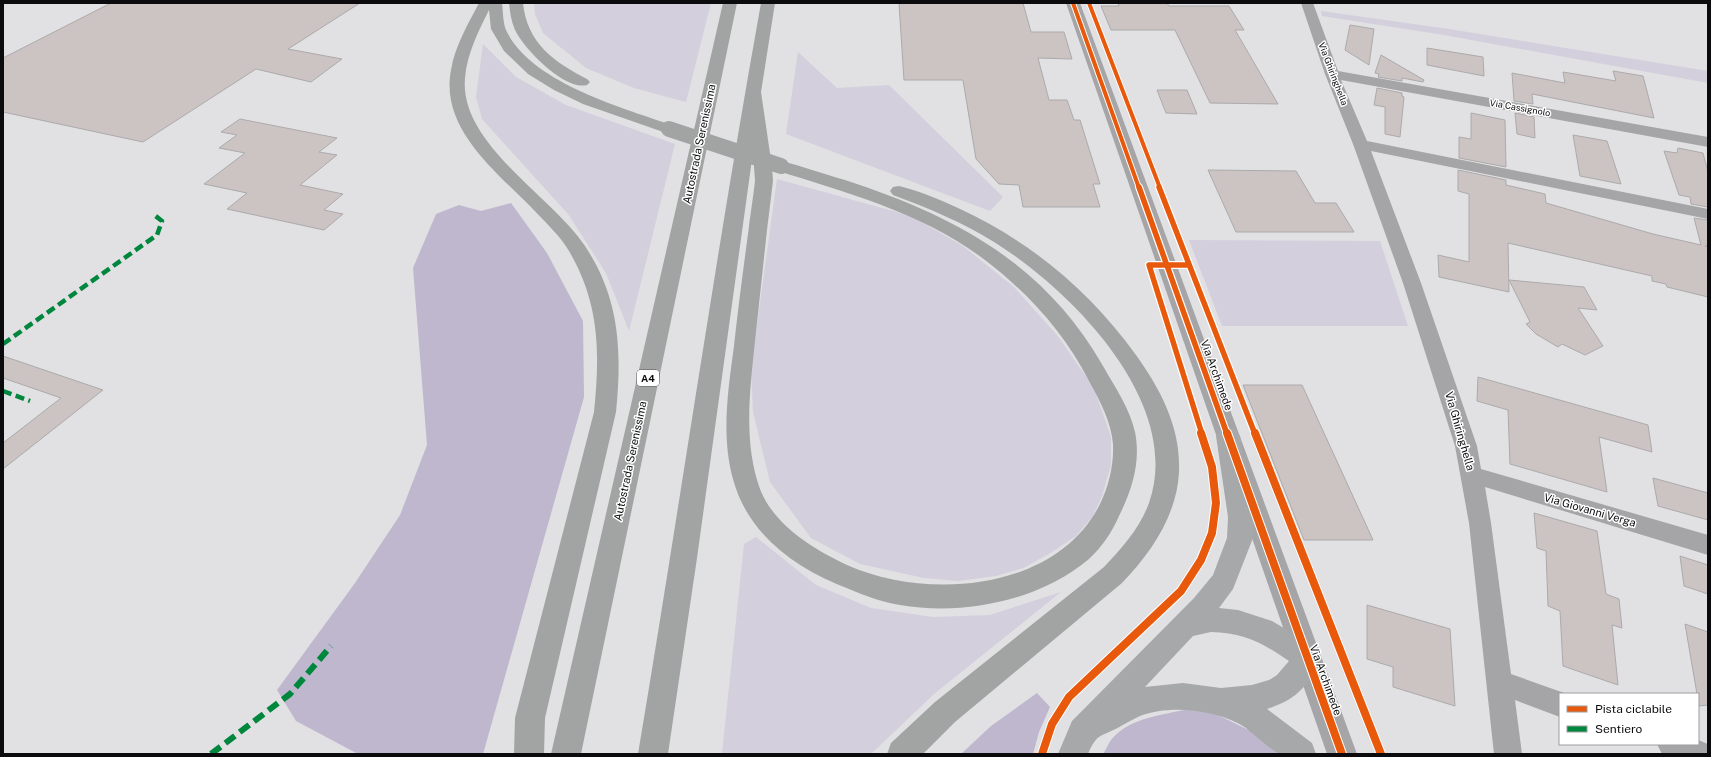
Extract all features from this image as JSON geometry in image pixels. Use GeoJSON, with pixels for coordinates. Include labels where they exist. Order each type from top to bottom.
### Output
{"type":"FeatureCollection","features":[{"type":"Feature","properties":{"kind":"highway"},"geometry":{"type":"LineString","coordinates":[[486,3],[469,39],[457,73],[457,91],[461,112],[470,129],[485,150],[567,236],[580,253],[596,286],[604,309],[610,362],[605,412],[530,718],[529,754]]}},
{"type":"Feature","properties":{"kind":"highway"},"geometry":{"type":"LineString","coordinates":[[495,3],[496,19],[502,38],[513,53],[536,72],[580,96],[672,122],[782,159],[928,201],[990,232],[1041,266],[1080,300],[1102,324],[1119,346],[1148,389],[1158,410],[1165,436],[1167,473],[1160,506],[1146,537],[1131,557],[1113,575],[945,712],[902,754]]}},
{"type":"Feature","properties":{"kind":"highway"},"geometry":{"type":"LineString","coordinates":[[516,3],[518,24],[524,35],[537,50],[559,69],[586,85],[672,122]]}},
{"type":"Feature","properties":{"kind":"highway","name":"Autostrada Serenissima"},"geometry":{"type":"LineString","coordinates":[[566,754],[730,3]]}},
{"type":"Feature","properties":{"kind":"highway"},"geometry":{"type":"LineString","coordinates":[[652,754],[686,550],[753,92],[768,3]]}},
{"type":"Feature","properties":{"kind":"highway"},"geometry":{"type":"LineString","coordinates":[[753,92],[764,173],[737,423],[743,472],[749,490],[760,512],[772,528],[793,547],[816,562],[840,575],[874,587],[910,595],[950,596],[995,591],[1032,579],[1075,557],[1095,536],[1112,507],[1122,476],[1124,442],[1119,420],[1112,402],[1084,351],[1072,334],[1012,272],[991,255],[958,234],[903,206],[782,159]]}},
{"type":"Feature","properties":{"kind":"main road"},"geometry":{"type":"LineString","coordinates":[[1078,743],[1183,626],[1204,606],[1224,581],[1240,538],[1241,517],[1228,436]]}},
{"type":"Feature","properties":{"kind":"main road"},"geometry":{"type":"LineString","coordinates":[[1078,743],[1121,711],[1144,701],[1168,697],[1221,701],[1245,700],[1277,692],[1294,679],[1307,657],[1276,636],[1256,626],[1210,620],[1183,626]]}},
{"type":"Feature","properties":{"kind":"main road"},"geometry":{"type":"LineString","coordinates":[[1221,701],[1247,712],[1273,730],[1301,754]]}},
{"type":"Feature","properties":{"kind":"street","name":"Via Archimede"},"geometry":{"type":"LineString","coordinates":[[1074,3],[1342,754]]}},
{"type":"Feature","properties":{"kind":"street","name":"Via Ghiringhella"},"geometry":{"type":"LineString","coordinates":[[1307,3],[1332,74],[1361,144],[1430,336],[1466,446],[1480,523],[1508,754]]}},
{"type":"Feature","properties":{"kind":"street","name":"Via Cassignolo"},"geometry":{"type":"LineString","coordinates":[[1332,74],[1708,142]]}},
{"type":"Feature","properties":{"kind":"street"},"geometry":{"type":"LineString","coordinates":[[1361,144],[1708,214]]}},
{"type":"Feature","properties":{"kind":"street","name":"Via Giovanni Verga"},"geometry":{"type":"LineString","coordinates":[[1472,475],[1708,545]]}},
{"type":"Feature","properties":{"kind":"street"},"geometry":{"type":"LineString","coordinates":[[1499,682],[1559,704]]}},
{"type":"Feature","properties":{"kind":"street"},"geometry":{"type":"LineString","coordinates":[[1674,745],[1699,754]]}},
{"type":"Feature","properties":{"kind":"shaded area"},"geometry":{"type":"Polygon","coordinates":[[[534,3],[711,3],[686,102],[634,88],[586,68],[543,33],[535,14],[534,3]]]}},
{"type":"Feature","properties":{"kind":"shaded area"},"geometry":{"type":"Polygon","coordinates":[[[1321,11],[1449,29],[1708,71],[1708,83],[1444,35],[1322,16],[1321,11]]]}},
{"type":"Feature","properties":{"kind":"shaded area"},"geometry":{"type":"Polygon","coordinates":[[[483,44],[516,77],[566,105],[675,144],[629,331],[606,273],[568,214],[482,119],[476,97],[483,44]]]}},
{"type":"Feature","properties":{"kind":"shaded area"},"geometry":{"type":"Polygon","coordinates":[[[798,52],[837,88],[889,85],[1003,197],[990,211],[786,134],[798,52]]]}},
{"type":"Feature","properties":{"kind":"shaded area"},"geometry":{"type":"Polygon","coordinates":[[[777,179],[911,216],[963,246],[1014,287],[1057,335],[1094,388],[1111,437],[1111,465],[1102,496],[1093,516],[1076,536],[1049,554],[1023,568],[996,576],[958,581],[924,578],[860,564],[811,538],[770,482],[753,412],[751,368],[777,179]]]}},
{"type":"Feature","properties":{"kind":"shaded area"},"geometry":{"type":"Polygon","coordinates":[[[511,203],[547,253],[583,321],[584,397],[483,754],[358,754],[296,721],[277,690],[355,583],[400,515],[427,445],[413,268],[436,214],[459,205],[481,211],[511,203]]]}},
{"type":"Feature","properties":{"kind":"shaded area"},"geometry":{"type":"Polygon","coordinates":[[[1189,240],[1380,241],[1408,326],[1222,326],[1189,240]]]}},
{"type":"Feature","properties":{"kind":"shaded area"},"geometry":{"type":"Polygon","coordinates":[[[756,537],[816,585],[871,608],[933,617],[990,615],[1061,592],[934,694],[871,754],[722,754],[744,544],[756,537]]]}},
{"type":"Feature","properties":{"kind":"shaded area"},"geometry":{"type":"Polygon","coordinates":[[[1037,693],[1050,707],[1039,732],[1033,754],[961,754],[991,726],[1037,693]]]}},
{"type":"Feature","properties":{"kind":"shaded area"},"geometry":{"type":"Polygon","coordinates":[[[1189,709],[1204,709],[1222,717],[1269,740],[1282,754],[1103,754],[1111,740],[1128,726],[1147,718],[1189,709]]]}},
{"type":"Feature","properties":{"kind":"building"},"geometry":{"type":"Polygon","coordinates":[[[111,3],[360,3],[288,49],[342,59],[311,82],[256,69],[143,142],[3,112],[3,58],[111,3]]]}},
{"type":"Feature","properties":{"kind":"building"},"geometry":{"type":"Polygon","coordinates":[[[899,3],[1023,3],[1031,32],[1064,32],[1072,59],[1038,58],[1049,100],[1067,100],[1074,120],[1080,120],[1100,184],[1093,184],[1100,207],[1023,207],[1019,185],[999,184],[976,159],[963,80],[904,80],[899,3]]]}},
{"type":"Feature","properties":{"kind":"building"},"geometry":{"type":"Polygon","coordinates":[[[1118,3],[1167,3],[1169,6],[1229,6],[1244,30],[1235,30],[1278,104],[1210,103],[1175,30],[1111,30],[1101,6],[1119,6],[1118,3]]]}},
{"type":"Feature","properties":{"kind":"building"},"geometry":{"type":"Polygon","coordinates":[[[1350,25],[1374,29],[1369,65],[1345,50],[1350,25]]]}},
{"type":"Feature","properties":{"kind":"building"},"geometry":{"type":"Polygon","coordinates":[[[1427,48],[1483,57],[1484,76],[1427,65],[1427,48]]]}},
{"type":"Feature","properties":{"kind":"building"},"geometry":{"type":"Polygon","coordinates":[[[1381,55],[1424,80],[1423,82],[1402,78],[1402,81],[1378,77],[1379,74],[1375,73],[1381,55]]]}},
{"type":"Feature","properties":{"kind":"building"},"geometry":{"type":"Polygon","coordinates":[[[1613,71],[1643,76],[1654,118],[1532,94],[1533,104],[1514,101],[1512,73],[1565,83],[1563,72],[1616,81],[1613,71]]]}},
{"type":"Feature","properties":{"kind":"building"},"geometry":{"type":"Polygon","coordinates":[[[1377,88],[1402,93],[1402,96],[1404,97],[1400,137],[1385,134],[1385,107],[1374,105],[1377,88]]]}},
{"type":"Feature","properties":{"kind":"building"},"geometry":{"type":"Polygon","coordinates":[[[1157,90],[1187,90],[1197,114],[1166,113],[1157,90]]]}},
{"type":"Feature","properties":{"kind":"building"},"geometry":{"type":"Polygon","coordinates":[[[1471,113],[1505,120],[1506,167],[1459,158],[1459,137],[1471,139],[1471,113]]]}},
{"type":"Feature","properties":{"kind":"building"},"geometry":{"type":"Polygon","coordinates":[[[1515,113],[1534,117],[1535,138],[1517,134],[1515,113]]]}},
{"type":"Feature","properties":{"kind":"building"},"geometry":{"type":"Polygon","coordinates":[[[240,119],[337,138],[319,152],[337,155],[300,185],[343,194],[324,210],[343,214],[324,230],[227,209],[247,193],[204,184],[245,153],[219,148],[237,135],[221,132],[240,119]]]}},
{"type":"Feature","properties":{"kind":"building"},"geometry":{"type":"Polygon","coordinates":[[[1573,135],[1607,141],[1621,184],[1580,176],[1573,135]]]}},
{"type":"Feature","properties":{"kind":"building"},"geometry":{"type":"Polygon","coordinates":[[[1678,148],[1703,153],[1708,172],[1708,207],[1691,204],[1690,197],[1679,195],[1664,151],[1677,153],[1678,148]]]}},
{"type":"Feature","properties":{"kind":"building"},"geometry":{"type":"Polygon","coordinates":[[[1208,170],[1296,171],[1315,203],[1336,203],[1354,232],[1236,232],[1208,170]]]}},
{"type":"Feature","properties":{"kind":"building"},"geometry":{"type":"Polygon","coordinates":[[[1458,170],[1506,180],[1506,185],[1545,194],[1546,203],[1653,234],[1701,245],[1694,218],[1708,220],[1708,246],[1705,246],[1708,247],[1708,297],[1667,287],[1666,284],[1652,281],[1652,276],[1508,243],[1509,292],[1439,277],[1438,255],[1469,262],[1469,194],[1458,191],[1458,170]]]}},
{"type":"Feature","properties":{"kind":"building"},"geometry":{"type":"Polygon","coordinates":[[[1509,280],[1584,287],[1597,310],[1578,308],[1603,346],[1585,355],[1562,344],[1558,347],[1536,334],[1526,324],[1530,322],[1509,280]]]}},
{"type":"Feature","properties":{"kind":"building"},"geometry":{"type":"Polygon","coordinates":[[[3,356],[103,390],[3,469],[3,443],[61,398],[3,378],[3,356]]]}},
{"type":"Feature","properties":{"kind":"building"},"geometry":{"type":"Polygon","coordinates":[[[1478,377],[1648,425],[1652,452],[1599,437],[1607,492],[1510,464],[1508,410],[1477,401],[1478,377]]]}},
{"type":"Feature","properties":{"kind":"building"},"geometry":{"type":"Polygon","coordinates":[[[1243,385],[1302,385],[1373,540],[1304,540],[1243,385]]]}},
{"type":"Feature","properties":{"kind":"building"},"geometry":{"type":"Polygon","coordinates":[[[1653,478],[1708,493],[1708,520],[1658,506],[1653,478]]]}},
{"type":"Feature","properties":{"kind":"building"},"geometry":{"type":"Polygon","coordinates":[[[1534,513],[1597,531],[1606,594],[1619,599],[1622,628],[1612,625],[1618,685],[1563,666],[1560,611],[1548,606],[1546,551],[1537,548],[1534,513]]]}},
{"type":"Feature","properties":{"kind":"building"},"geometry":{"type":"Polygon","coordinates":[[[1680,556],[1708,565],[1708,594],[1684,586],[1680,556]]]}},
{"type":"Feature","properties":{"kind":"building"},"geometry":{"type":"Polygon","coordinates":[[[1367,605],[1450,629],[1455,706],[1393,687],[1393,667],[1367,659],[1367,605]]]}},
{"type":"Feature","properties":{"kind":"building"},"geometry":{"type":"Polygon","coordinates":[[[1685,624],[1708,632],[1708,705],[1699,706],[1699,693],[1697,693],[1685,624]]]}},
{"type":"Feature","properties":{"kind":"marked path"},"geometry":{"type":"LineString","coordinates":[[3,344],[157,235],[162,221],[153,214]]}},
{"type":"Feature","properties":{"kind":"marked path"},"geometry":{"type":"LineString","coordinates":[[3,391],[30,401]]}},
{"type":"Feature","properties":{"kind":"marked path"},"geometry":{"type":"LineString","coordinates":[[211,754],[290,694],[331,646]]}},
{"type":"Feature","properties":{"kind":"cycle path"},"geometry":{"type":"LineString","coordinates":[[1073,3],[1342,754]]}},
{"type":"Feature","properties":{"kind":"cycle path"},"geometry":{"type":"LineString","coordinates":[[1089,3],[1189,265],[1381,754]]}},
{"type":"Feature","properties":{"kind":"cycle path"},"geometry":{"type":"LineString","coordinates":[[1042,754],[1046,738],[1052,724],[1069,697],[1181,591],[1201,560],[1208,546],[1212,533],[1216,503],[1212,467],[1149,265],[1189,265]]}}]}
